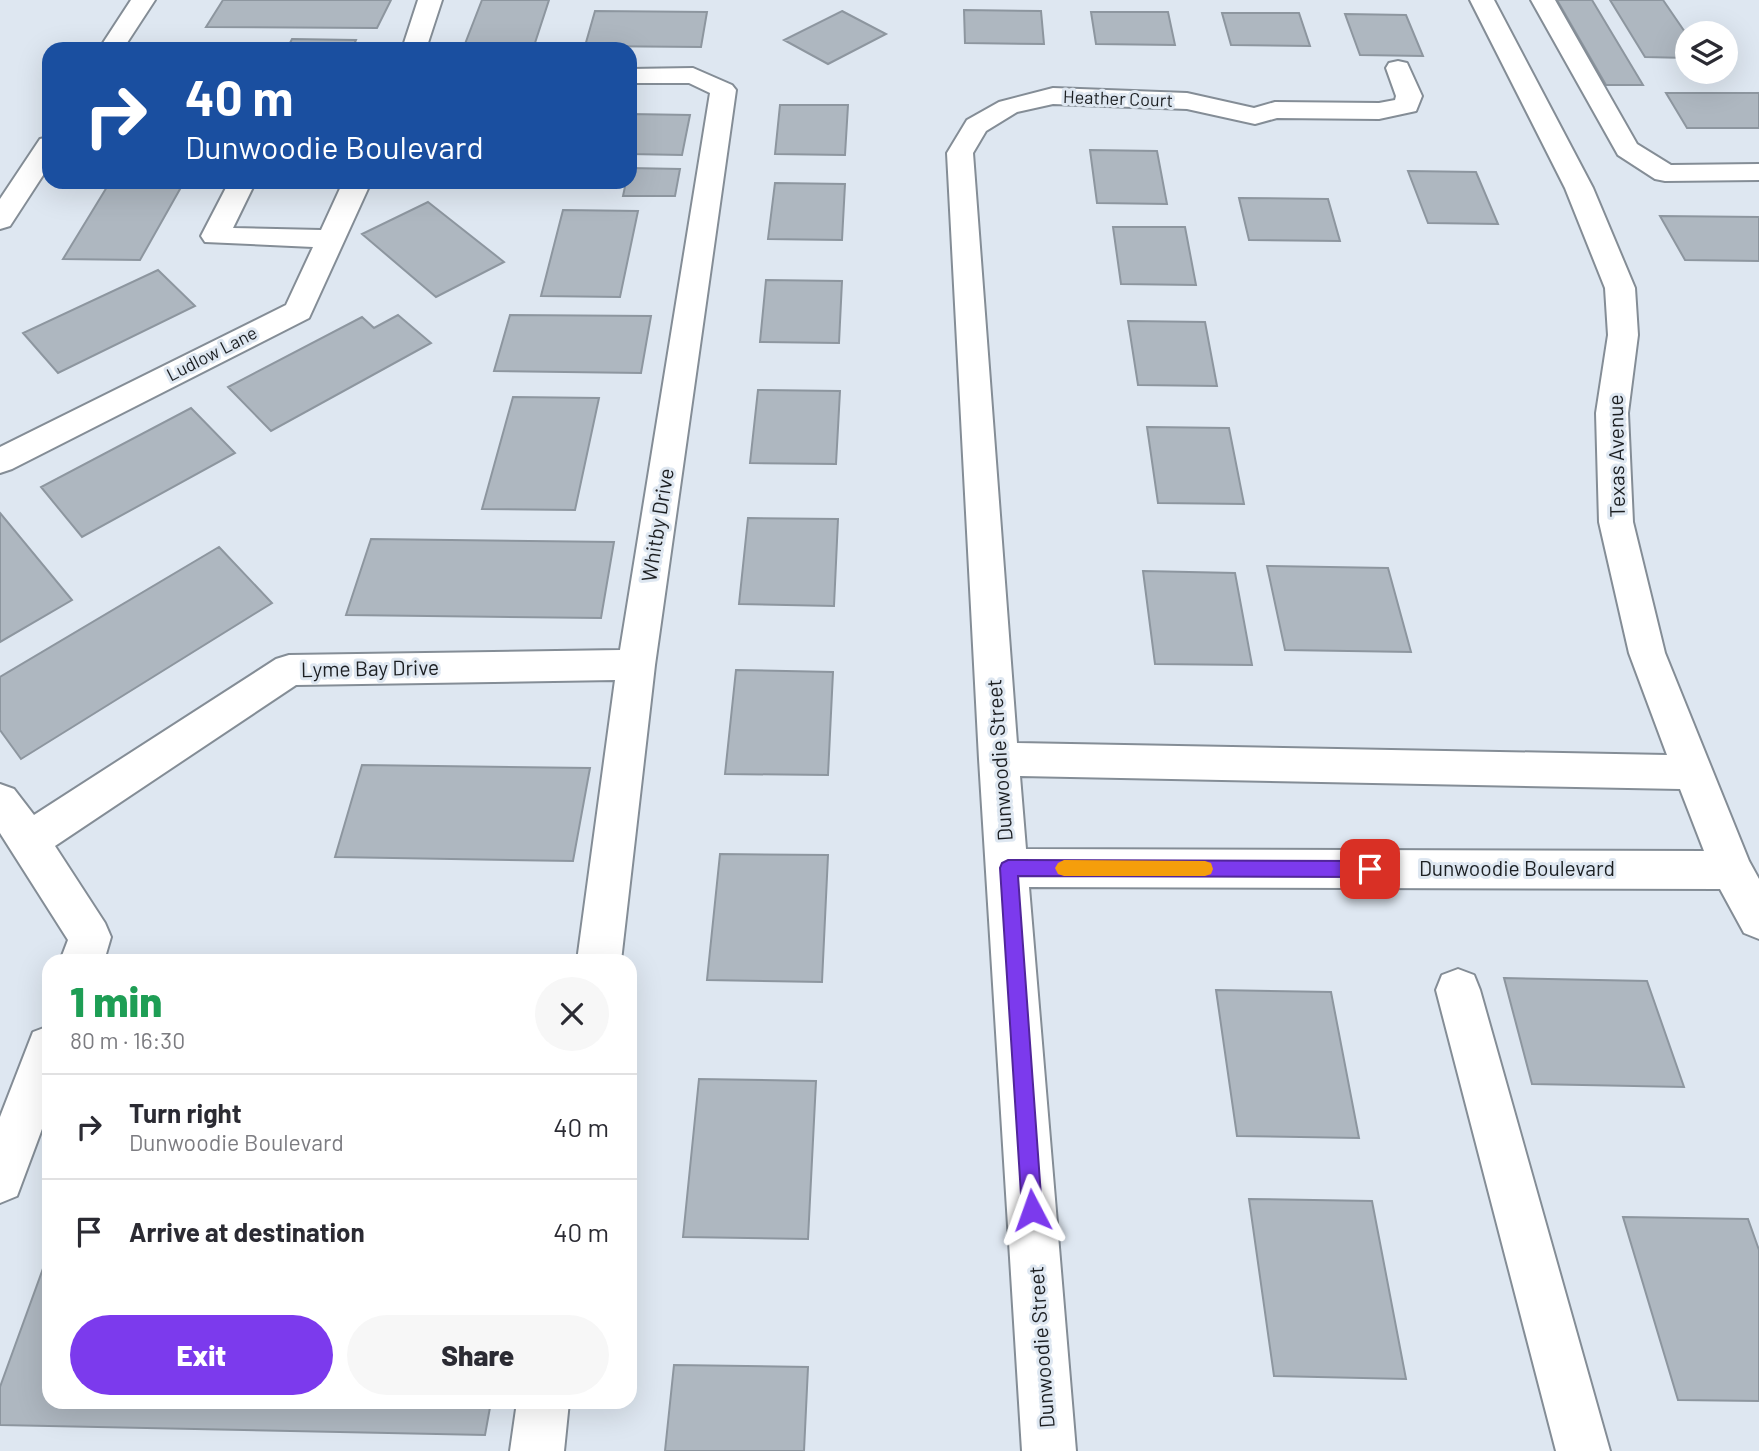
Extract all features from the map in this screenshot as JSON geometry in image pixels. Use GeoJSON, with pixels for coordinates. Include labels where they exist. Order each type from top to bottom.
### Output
{"type":"FeatureCollection","features":[{"type":"Feature","properties":{"kind":"street"},"geometry":{"type":"LineString","coordinates":[[116,42],[143,0]]}},
{"type":"Feature","properties":{"kind":"street"},"geometry":{"type":"LineString","coordinates":[[416,42],[430,0]]}},
{"type":"Feature","properties":{"kind":"street","name":"Texas Avenue"},"geometry":{"type":"LineString","coordinates":[[1482,0],[1579,188],[1620,288],[1623,335],[1612,413],[1616,522],[1647,653],[1732,870],[1759,919]]}},
{"type":"Feature","properties":{"kind":"street"},"geometry":{"type":"LineString","coordinates":[[1543,0],[1627,149],[1665,173],[1759,172]]}},
{"type":"Feature","properties":{"kind":"street","name":"Heather Court"},"geometry":{"type":"LineString","coordinates":[[960,153],[976,126],[1008,107],[1053,96],[1186,101],[1255,116],[1275,110],[1379,111],[1406,106],[1409,96],[1398,68]]}},
{"type":"Feature","properties":{"kind":"street","name":"Whitby Drive"},"geometry":{"type":"LineString","coordinates":[[600,954],[636,665],[723,90],[693,75],[637,76]]}},
{"type":"Feature","properties":{"kind":"street","name":"Dunwoodie Street"},"geometry":{"type":"LineString","coordinates":[[960,153],[999,759],[1049,1451]]}},
{"type":"Feature","properties":{"kind":"street"},"geometry":{"type":"LineString","coordinates":[[0,220],[42,156]]}},
{"type":"Feature","properties":{"kind":"street"},"geometry":{"type":"LineString","coordinates":[[238,189],[215,236],[330,239]]}},
{"type":"Feature","properties":{"kind":"street","name":"Ludlow Lane"},"geometry":{"type":"LineString","coordinates":[[0,461],[298,310],[354,189]]}},
{"type":"Feature","properties":{"kind":"street","name":"Lyme Bay Drive"},"geometry":{"type":"LineString","coordinates":[[29,841],[289,670],[636,665]]}},
{"type":"Feature","properties":{"kind":"street"},"geometry":{"type":"LineString","coordinates":[[999,759],[1692,772]]}},
{"type":"Feature","properties":{"kind":"street"},"geometry":{"type":"LineString","coordinates":[[0,801],[29,841],[90,937],[84,954]]}},
{"type":"Feature","properties":{"kind":"street","name":"Dunwoodie Boulevard"},"geometry":{"type":"LineString","coordinates":[[1008,868],[1732,870]]}},
{"type":"Feature","properties":{"kind":"street"},"geometry":{"type":"LineString","coordinates":[[1458,990],[1583,1451]]}},
{"type":"Feature","properties":{"kind":"street"},"geometry":{"type":"LineString","coordinates":[[0,1179],[42,1067]]}},
{"type":"Feature","properties":{"kind":"street"},"geometry":{"type":"LineString","coordinates":[[537,1451],[542,1409]]}},
{"type":"Feature","properties":{"kind":"building"},"geometry":{"type":"Polygon","coordinates":[[[223,0],[391,0],[377,28],[206,27],[223,0]]]}},
{"type":"Feature","properties":{"kind":"building"},"geometry":{"type":"Polygon","coordinates":[[[482,0],[549,0],[535,42],[466,42],[482,0]]]}},
{"type":"Feature","properties":{"kind":"building"},"geometry":{"type":"Polygon","coordinates":[[[1557,0],[1592,0],[1643,85],[1606,85],[1557,0]]]}},
{"type":"Feature","properties":{"kind":"building"},"geometry":{"type":"Polygon","coordinates":[[[1610,0],[1663,0],[1677,21],[1675,21],[1675,58],[1645,57],[1610,0]]]}},
{"type":"Feature","properties":{"kind":"building"},"geometry":{"type":"Polygon","coordinates":[[[964,10],[1041,11],[1044,44],[965,43],[964,10]]]}},
{"type":"Feature","properties":{"kind":"building"},"geometry":{"type":"Polygon","coordinates":[[[595,11],[707,12],[701,47],[637,46],[637,42],[586,42],[595,11]]]}},
{"type":"Feature","properties":{"kind":"building"},"geometry":{"type":"Polygon","coordinates":[[[842,11],[886,34],[828,64],[784,40],[842,11]]]}},
{"type":"Feature","properties":{"kind":"building"},"geometry":{"type":"Polygon","coordinates":[[[1091,12],[1168,12],[1175,45],[1096,44],[1091,12]]]}},
{"type":"Feature","properties":{"kind":"building"},"geometry":{"type":"Polygon","coordinates":[[[1222,13],[1299,13],[1310,46],[1231,45],[1222,13]]]}},
{"type":"Feature","properties":{"kind":"building"},"geometry":{"type":"Polygon","coordinates":[[[1345,14],[1406,15],[1423,56],[1360,55],[1345,14]]]}},
{"type":"Feature","properties":{"kind":"building"},"geometry":{"type":"Polygon","coordinates":[[[292,39],[356,40],[355,42],[290,42],[292,39]]]}},
{"type":"Feature","properties":{"kind":"building"},"geometry":{"type":"Polygon","coordinates":[[[1666,93],[1759,93],[1759,128],[1687,128],[1666,93]]]}},
{"type":"Feature","properties":{"kind":"building"},"geometry":{"type":"Polygon","coordinates":[[[780,105],[848,105],[845,155],[775,154],[780,105]]]}},
{"type":"Feature","properties":{"kind":"building"},"geometry":{"type":"Polygon","coordinates":[[[637,114],[690,115],[682,155],[637,154],[637,114]]]}},
{"type":"Feature","properties":{"kind":"building"},"geometry":{"type":"Polygon","coordinates":[[[1090,150],[1157,151],[1167,204],[1097,203],[1090,150]]]}},
{"type":"Feature","properties":{"kind":"building"},"geometry":{"type":"Polygon","coordinates":[[[637,168],[680,169],[675,196],[623,196],[624,189],[637,189],[637,168]]]}},
{"type":"Feature","properties":{"kind":"building"},"geometry":{"type":"Polygon","coordinates":[[[1408,171],[1476,172],[1498,224],[1428,223],[1408,171]]]}},
{"type":"Feature","properties":{"kind":"building"},"geometry":{"type":"Polygon","coordinates":[[[775,183],[845,184],[842,240],[768,239],[775,183]]]}},
{"type":"Feature","properties":{"kind":"building"},"geometry":{"type":"Polygon","coordinates":[[[106,189],[180,189],[140,260],[63,259],[106,189]]]}},
{"type":"Feature","properties":{"kind":"building"},"geometry":{"type":"Polygon","coordinates":[[[1239,198],[1328,199],[1340,241],[1249,240],[1239,198]]]}},
{"type":"Feature","properties":{"kind":"building"},"geometry":{"type":"Polygon","coordinates":[[[428,202],[504,262],[436,297],[362,234],[428,202]]]}},
{"type":"Feature","properties":{"kind":"building"},"geometry":{"type":"Polygon","coordinates":[[[563,210],[638,211],[620,297],[541,296],[563,210]]]}},
{"type":"Feature","properties":{"kind":"building"},"geometry":{"type":"Polygon","coordinates":[[[1660,216],[1759,217],[1759,261],[1685,260],[1660,216]]]}},
{"type":"Feature","properties":{"kind":"building"},"geometry":{"type":"Polygon","coordinates":[[[1113,227],[1185,227],[1196,285],[1121,284],[1113,227]]]}},
{"type":"Feature","properties":{"kind":"building"},"geometry":{"type":"Polygon","coordinates":[[[158,270],[195,306],[58,373],[23,333],[158,270]]]}},
{"type":"Feature","properties":{"kind":"building"},"geometry":{"type":"Polygon","coordinates":[[[766,280],[842,281],[839,343],[760,342],[766,280]]]}},
{"type":"Feature","properties":{"kind":"building"},"geometry":{"type":"Polygon","coordinates":[[[398,315],[431,343],[271,431],[228,387],[362,317],[374,328],[398,315]]]}},
{"type":"Feature","properties":{"kind":"building"},"geometry":{"type":"Polygon","coordinates":[[[510,315],[651,316],[641,373],[494,371],[510,315]]]}},
{"type":"Feature","properties":{"kind":"building"},"geometry":{"type":"Polygon","coordinates":[[[1128,321],[1205,322],[1217,386],[1138,385],[1128,321]]]}},
{"type":"Feature","properties":{"kind":"building"},"geometry":{"type":"Polygon","coordinates":[[[758,390],[840,391],[836,464],[750,463],[758,390]]]}},
{"type":"Feature","properties":{"kind":"building"},"geometry":{"type":"Polygon","coordinates":[[[513,397],[599,398],[575,510],[482,509],[513,397]]]}},
{"type":"Feature","properties":{"kind":"building"},"geometry":{"type":"Polygon","coordinates":[[[191,408],[235,453],[82,537],[41,487],[191,408]]]}},
{"type":"Feature","properties":{"kind":"building"},"geometry":{"type":"Polygon","coordinates":[[[1147,427],[1229,428],[1244,504],[1158,503],[1147,427]]]}},
{"type":"Feature","properties":{"kind":"building"},"geometry":{"type":"Polygon","coordinates":[[[0,513],[72,600],[0,642],[0,513]]]}},
{"type":"Feature","properties":{"kind":"building"},"geometry":{"type":"Polygon","coordinates":[[[748,518],[838,519],[834,606],[739,604],[748,518]]]}},
{"type":"Feature","properties":{"kind":"building"},"geometry":{"type":"Polygon","coordinates":[[[371,539],[614,542],[601,618],[346,615],[371,539]]]}},
{"type":"Feature","properties":{"kind":"building"},"geometry":{"type":"Polygon","coordinates":[[[219,547],[272,603],[21,759],[0,730],[0,677],[219,547]]]}},
{"type":"Feature","properties":{"kind":"building"},"geometry":{"type":"Polygon","coordinates":[[[1267,566],[1388,568],[1411,652],[1285,650],[1267,566]]]}},
{"type":"Feature","properties":{"kind":"building"},"geometry":{"type":"Polygon","coordinates":[[[1143,571],[1235,573],[1252,665],[1155,664],[1143,571]]]}},
{"type":"Feature","properties":{"kind":"building"},"geometry":{"type":"Polygon","coordinates":[[[736,670],[833,672],[828,775],[725,774],[736,670]]]}},
{"type":"Feature","properties":{"kind":"building"},"geometry":{"type":"Polygon","coordinates":[[[362,765],[590,768],[573,861],[335,857],[362,765]]]}},
{"type":"Feature","properties":{"kind":"building"},"geometry":{"type":"Polygon","coordinates":[[[720,854],[828,855],[822,982],[707,980],[720,854]]]}},
{"type":"Feature","properties":{"kind":"building"},"geometry":{"type":"Polygon","coordinates":[[[1504,978],[1647,981],[1684,1087],[1532,1084],[1504,978]]]}},
{"type":"Feature","properties":{"kind":"building"},"geometry":{"type":"Polygon","coordinates":[[[1216,990],[1331,992],[1359,1138],[1237,1136],[1216,990]]]}},
{"type":"Feature","properties":{"kind":"building"},"geometry":{"type":"Polygon","coordinates":[[[699,1079],[816,1081],[808,1239],[683,1237],[699,1079]]]}},
{"type":"Feature","properties":{"kind":"building"},"geometry":{"type":"Polygon","coordinates":[[[1249,1199],[1372,1201],[1406,1379],[1274,1376],[1249,1199]]]}},
{"type":"Feature","properties":{"kind":"building"},"geometry":{"type":"Polygon","coordinates":[[[1623,1217],[1748,1219],[1759,1250],[1759,1401],[1678,1400],[1623,1217]]]}},
{"type":"Feature","properties":{"kind":"building"},"geometry":{"type":"Polygon","coordinates":[[[42,1271],[42,1409],[490,1409],[485,1435],[0,1425],[0,1387],[42,1271]]]}},
{"type":"Feature","properties":{"kind":"building"},"geometry":{"type":"Polygon","coordinates":[[[674,1365],[808,1367],[804,1451],[665,1451],[674,1365]]]}},
{"type":"Feature","properties":{"kind":"slow traffic"},"geometry":{"type":"LineString","coordinates":[[1064,868],[1205,869]]}},
{"type":"Feature","properties":{"kind":"route"},"geometry":{"type":"LineString","coordinates":[[1032,1210],[1008,868],[1370,869]]}}]}
